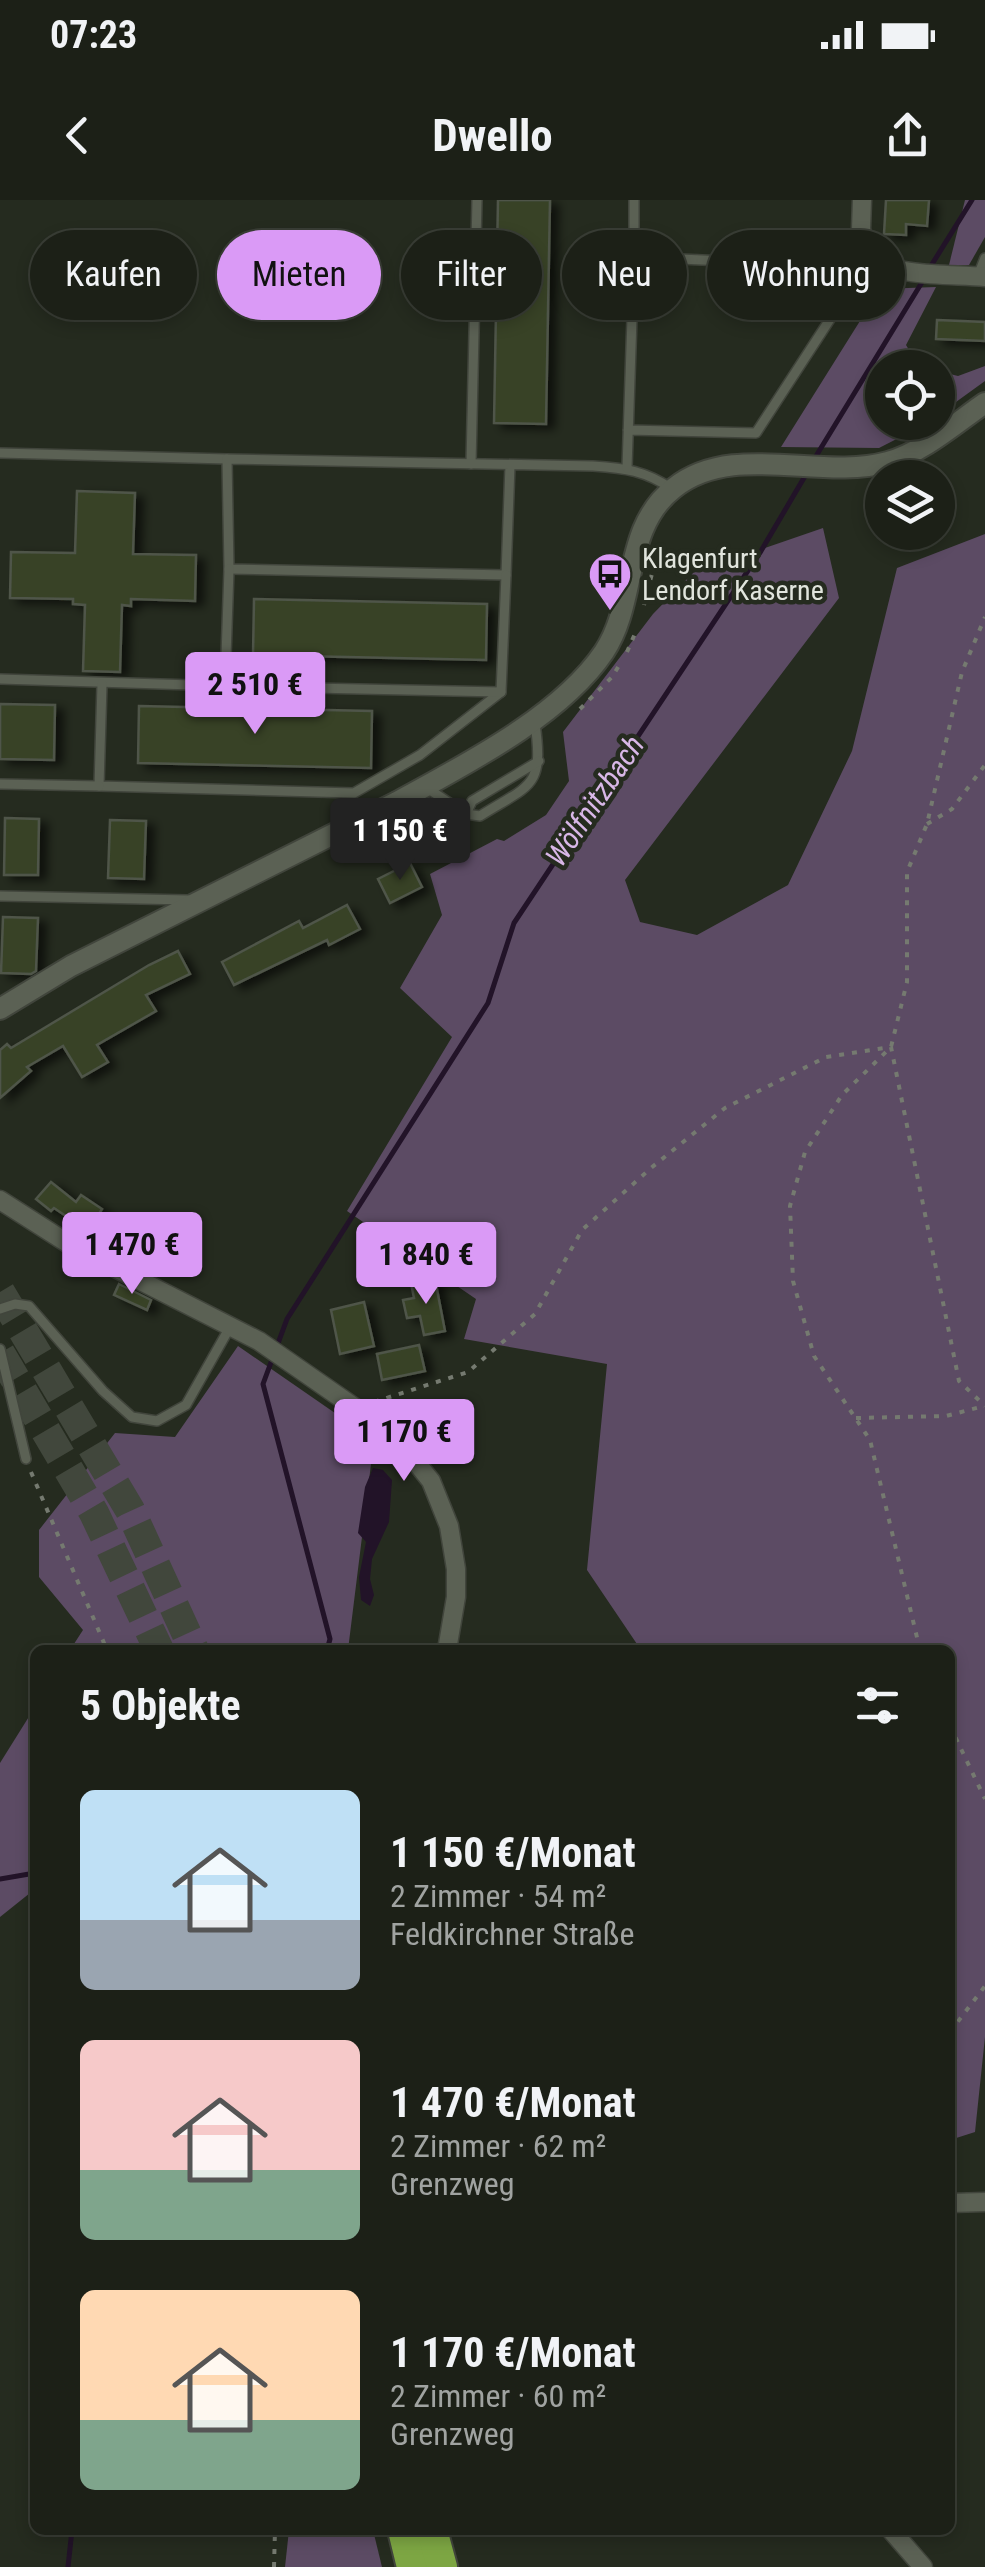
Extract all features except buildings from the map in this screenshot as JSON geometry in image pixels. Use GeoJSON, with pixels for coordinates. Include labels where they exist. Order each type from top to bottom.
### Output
{"type":"FeatureCollection","features":[{"type":"Feature","properties":{"kind":"highway"},"geometry":{"type":"LineString","coordinates":[[404,2535],[412,2567]]}},
{"type":"Feature","properties":{"kind":"highway"},"geometry":{"type":"LineString","coordinates":[[433,2535],[442,2567]]}},
{"type":"Feature","properties":{"kind":"street"},"geometry":{"type":"LineString","coordinates":[[861,230],[862,200]]}},
{"type":"Feature","properties":{"kind":"street"},"geometry":{"type":"LineString","coordinates":[[905,272],[981,276]]}},
{"type":"Feature","properties":{"kind":"street"},"geometry":{"type":"LineString","coordinates":[[0,1009],[71,966],[425,786],[534,717],[585,674],[604,651],[620,620],[636,546],[649,514],[672,489],[698,472],[728,466],[834,467],[892,461],[985,403]]}},
{"type":"Feature","properties":{"kind":"street"},"geometry":{"type":"LineString","coordinates":[[0,1200],[72,1246],[231,1325],[354,1407],[407,1450],[432,1482],[448,1526],[456,1569],[456,1597],[448,1645]]}},
{"type":"Feature","properties":{"kind":"street"},"geometry":{"type":"LineString","coordinates":[[955,2204],[985,2202]]}},
{"type":"Feature","properties":{"kind":"street"},"geometry":{"type":"LineString","coordinates":[[895,2535],[923,2567]]}},
{"type":"Feature","properties":{"kind":"lane"},"geometry":{"type":"LineString","coordinates":[[471,464],[477,200]]}},
{"type":"Feature","properties":{"kind":"lane"},"geometry":{"type":"LineString","coordinates":[[634,200],[634,230]]}},
{"type":"Feature","properties":{"kind":"lane"},"geometry":{"type":"LineString","coordinates":[[981,276],[985,258]]}},
{"type":"Feature","properties":{"kind":"lane"},"geometry":{"type":"LineString","coordinates":[[626,468],[632,320]]}},
{"type":"Feature","properties":{"kind":"lane"},"geometry":{"type":"LineString","coordinates":[[628,430],[756,433],[829,320]]}},
{"type":"Feature","properties":{"kind":"lane"},"geometry":{"type":"LineString","coordinates":[[0,453],[626,468],[650,474],[672,489]]}},
{"type":"Feature","properties":{"kind":"lane"},"geometry":{"type":"LineString","coordinates":[[225,686],[227,459]]}},
{"type":"Feature","properties":{"kind":"lane"},"geometry":{"type":"LineString","coordinates":[[0,784],[354,792],[420,755],[500,692],[510,465]]}},
{"type":"Feature","properties":{"kind":"lane"},"geometry":{"type":"LineString","coordinates":[[229,569],[506,575]]}},
{"type":"Feature","properties":{"kind":"lane"},"geometry":{"type":"LineString","coordinates":[[0,680],[500,692]]}},
{"type":"Feature","properties":{"kind":"lane"},"geometry":{"type":"LineString","coordinates":[[99,786],[102,684]]}},
{"type":"Feature","properties":{"kind":"lane"},"geometry":{"type":"LineString","coordinates":[[425,786],[466,814],[480,816],[532,783],[540,761],[534,717]]}},
{"type":"Feature","properties":{"kind":"lane"},"geometry":{"type":"LineString","coordinates":[[466,814],[472,801],[540,761]]}},
{"type":"Feature","properties":{"kind":"lane"},"geometry":{"type":"LineString","coordinates":[[0,896],[201,900]]}},
{"type":"Feature","properties":{"kind":"lane"},"geometry":{"type":"LineString","coordinates":[[0,1309],[15,1304],[29,1306],[132,1417],[156,1421],[186,1406],[231,1325]]}},
{"type":"Feature","properties":{"kind":"lane"},"geometry":{"type":"LineString","coordinates":[[0,1350],[26,1458]]}},
{"type":"Feature","properties":{"kind":"path"},"geometry":{"type":"LineString","coordinates":[[984,1406],[959,1381],[891,1047],[907,982],[907,872],[927,824],[962,672],[985,617]]}},
{"type":"Feature","properties":{"kind":"path"},"geometry":{"type":"LineString","coordinates":[[927,824],[952,809],[985,764]]}},
{"type":"Feature","properties":{"kind":"path"},"geometry":{"type":"LineString","coordinates":[[354,1407],[468,1372],[535,1314],[582,1230],[725,1108],[826,1058],[891,1047]]}},
{"type":"Feature","properties":{"kind":"path"},"geometry":{"type":"LineString","coordinates":[[891,1047],[842,1096],[804,1152],[790,1206],[792,1281],[814,1356],[870,1440],[919,1645]]}},
{"type":"Feature","properties":{"kind":"path"},"geometry":{"type":"LineString","coordinates":[[856,1418],[946,1416],[984,1406]]}},
{"type":"Feature","properties":{"kind":"path"},"geometry":{"type":"LineString","coordinates":[[26,1458],[105,1645]]}},
{"type":"Feature","properties":{"kind":"path"},"geometry":{"type":"LineString","coordinates":[[955,1736],[985,1799]]}},
{"type":"Feature","properties":{"kind":"path"},"geometry":{"type":"LineString","coordinates":[[955,2025],[985,1986]]}},
{"type":"Feature","properties":{"kind":"path"},"geometry":{"type":"LineString","coordinates":[[274,2567],[276,2535]]}},
{"type":"Feature","properties":{"kind":"shaded area"},"geometry":{"type":"Polygon","coordinates":[[[965,200],[985,200],[985,237],[969,265],[949,265],[965,200]]]}},
{"type":"Feature","properties":{"kind":"shaded area"},"geometry":{"type":"Polygon","coordinates":[[[936,287],[906,345],[909,350],[865,350],[865,440],[895,440],[879,448],[781,447],[861,320],[905,320],[905,288],[936,287]]]}},
{"type":"Feature","properties":{"kind":"shaded area"},"geometry":{"type":"Polygon","coordinates":[[[985,366],[985,381],[955,403],[955,375],[985,366]]]}},
{"type":"Feature","properties":{"kind":"shaded area"},"geometry":{"type":"Polygon","coordinates":[[[823,528],[839,598],[625,880],[640,922],[697,935],[788,885],[852,751],[897,568],[944,550],[955,550],[955,546],[985,534],[985,2037],[975,2132],[955,2138],[955,1645],[638,1645],[587,1570],[607,1364],[464,1339],[476,1299],[347,1211],[452,1037],[400,988],[442,915],[430,874],[497,839],[504,841],[546,815],[569,781],[563,732],[653,614],[693,573],[823,528]]]}},
{"type":"Feature","properties":{"kind":"shaded area"},"geometry":{"type":"Polygon","coordinates":[[[238,1346],[374,1440],[349,1645],[73,1645],[83,1630],[39,1577],[39,1530],[115,1433],[175,1437],[238,1346]]]}},
{"type":"Feature","properties":{"kind":"shaded area"},"geometry":{"type":"Polygon","coordinates":[[[373,1468],[383,1470],[392,1480],[389,1522],[372,1559],[370,1579],[374,1595],[370,1606],[361,1600],[359,1577],[366,1542],[358,1533],[365,1487],[373,1468]]]}},
{"type":"Feature","properties":{"kind":"shaded area"},"geometry":{"type":"Polygon","coordinates":[[[30,1715],[30,1893],[0,1917],[0,1763],[30,1715]]]}},
{"type":"Feature","properties":{"kind":"shaded area"},"geometry":{"type":"Polygon","coordinates":[[[288,2535],[374,2535],[382,2567],[285,2567],[288,2535]]]}},
{"type":"Feature","properties":{"kind":"waterway","name":"Wölfnitzbach"},"geometry":{"type":"LineString","coordinates":[[929,269],[972,200]]}},
{"type":"Feature","properties":{"kind":"waterway","name":"Wölfnitzbach"},"geometry":{"type":"LineString","coordinates":[[813,461],[924,279]]}},
{"type":"Feature","properties":{"kind":"waterway","name":"Wölfnitzbach"},"geometry":{"type":"LineString","coordinates":[[328,1645],[330,1639],[263,1384],[287,1319],[488,1003],[514,923],[761,551],[808,471]]}},
{"type":"Feature","properties":{"kind":"waterway","name":"Wölfnitzbach"},"geometry":{"type":"LineString","coordinates":[[0,1879],[30,1874]]}},
{"type":"Feature","properties":{"kind":"waterway"},"geometry":{"type":"LineString","coordinates":[[68,2567],[71,2535]]}},
{"type":"Feature","properties":{"kind":"tunnel"},"geometry":{"type":"LineString","coordinates":[[0,1292],[130,1510],[192,1645]]}},
{"type":"Feature","properties":{"kind":"tunnel"},"geometry":{"type":"LineString","coordinates":[[0,1353],[94,1513],[157,1645]]}},
{"type":"Feature","properties":{"kind":"place","name":"Klagenfurt Lendorf Kaserne"},"geometry":{"type":"Point","coordinates":[610,612]}}]}
